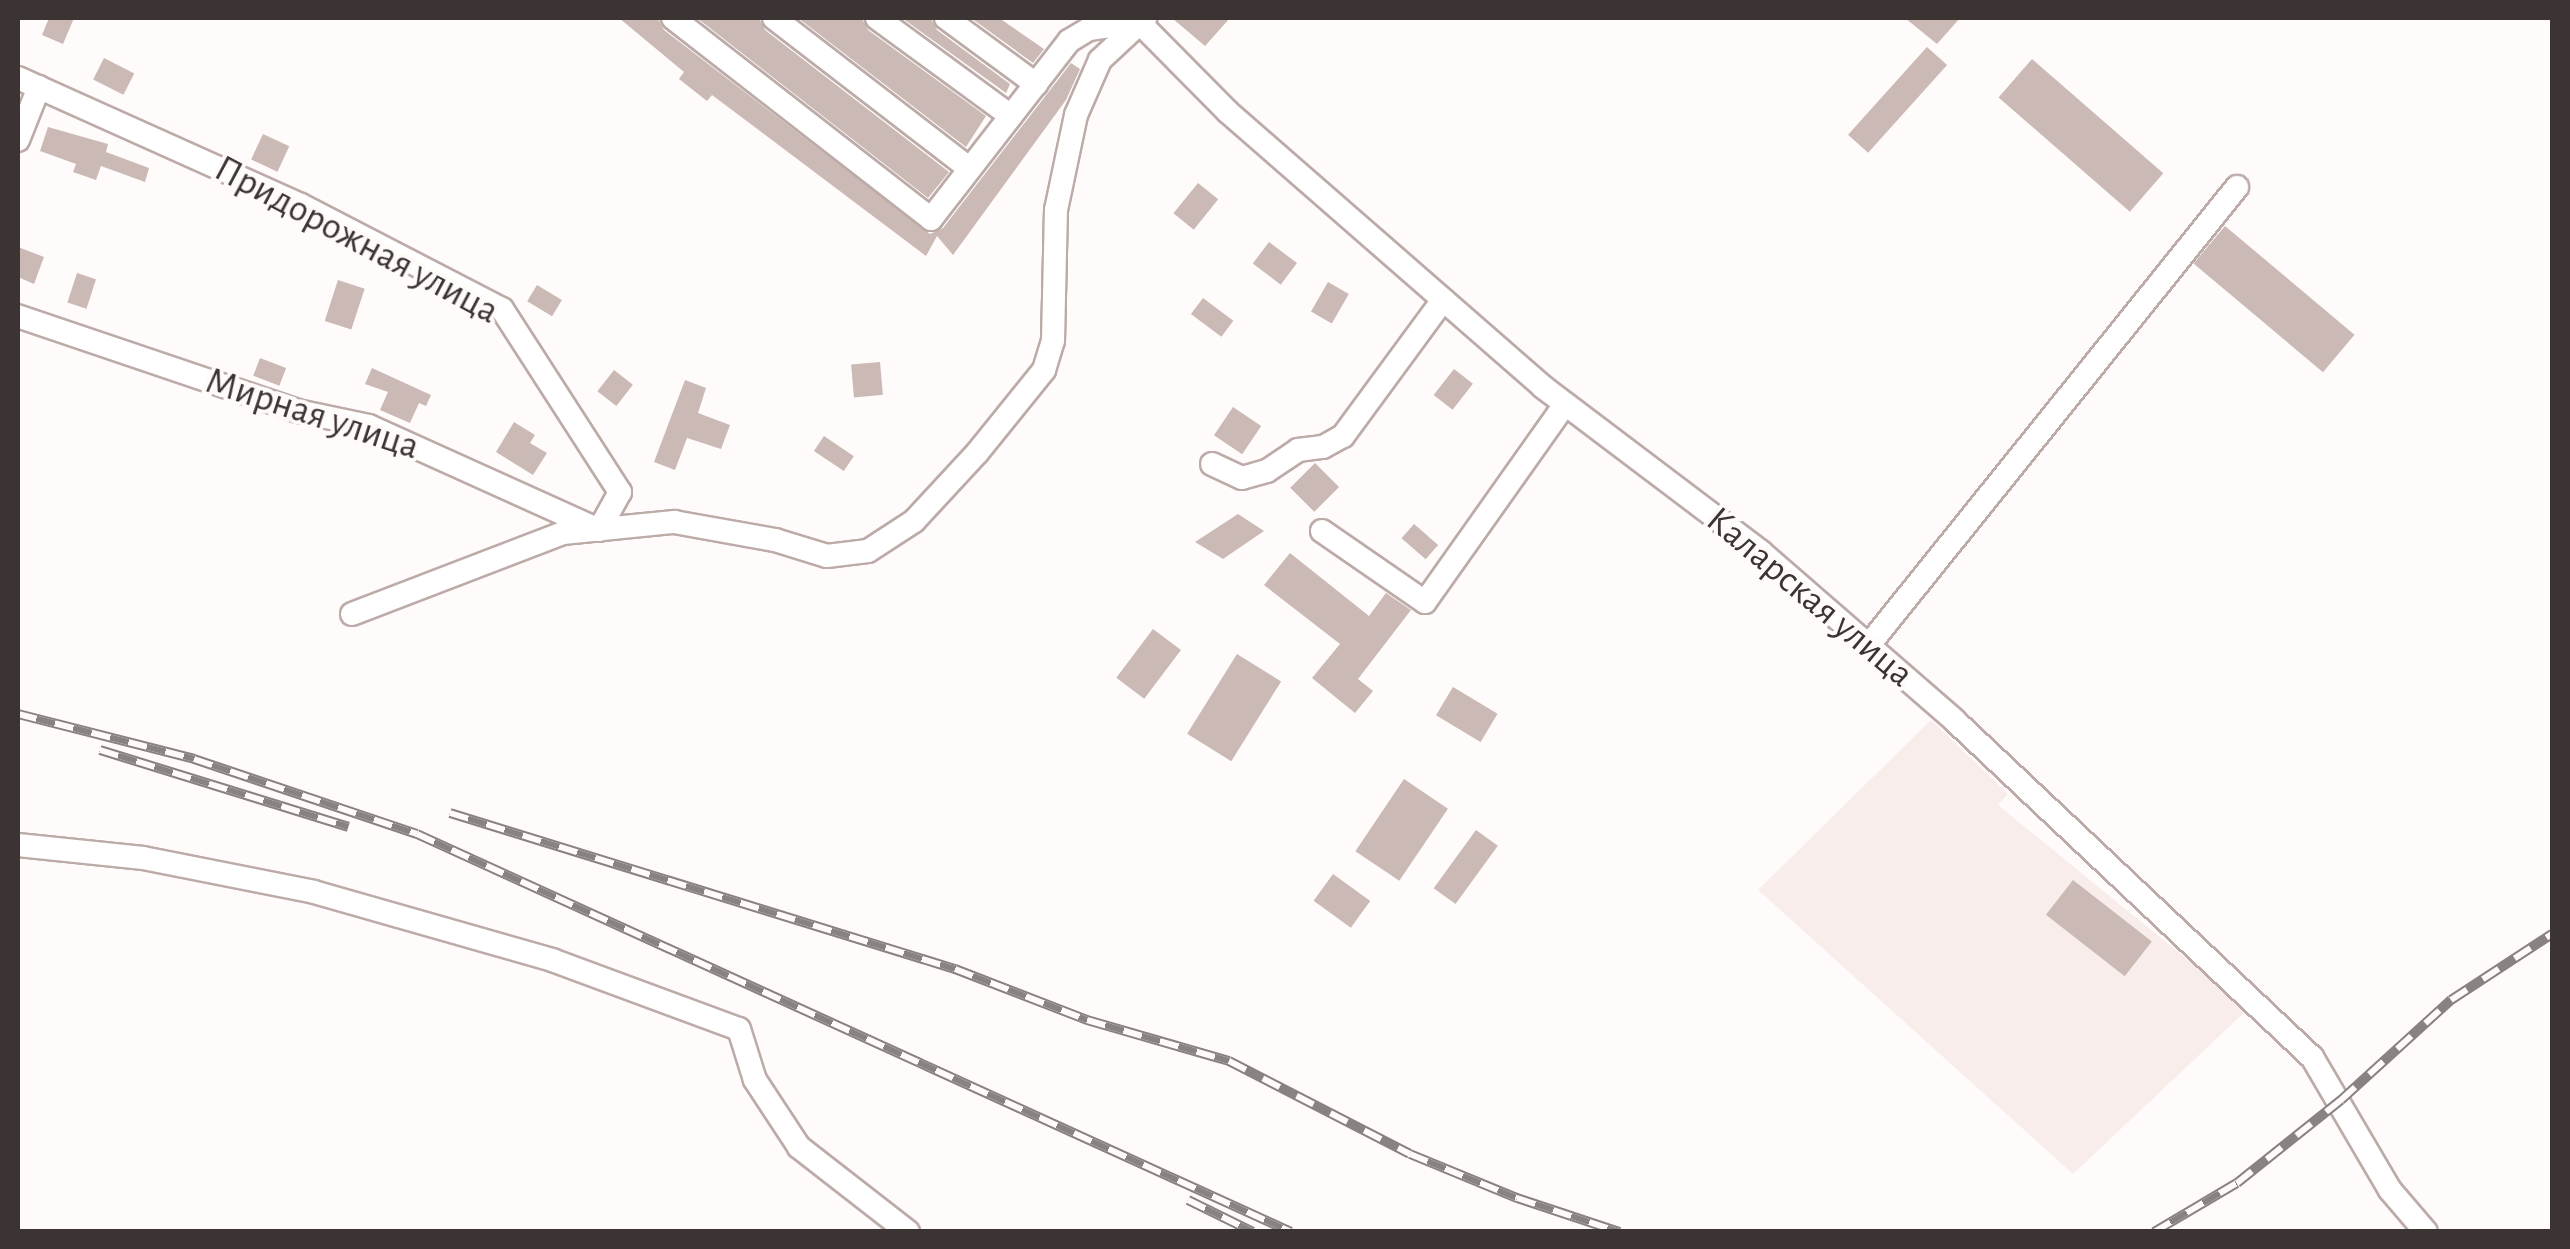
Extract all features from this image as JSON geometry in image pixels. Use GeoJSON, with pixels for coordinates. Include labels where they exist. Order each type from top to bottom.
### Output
{"type":"FeatureCollection","features":[{"type":"Feature","properties":{"kind":"street"},"geometry":{"type":"LineString","coordinates":[[674,18],[931,220],[1069,41],[1089,28],[1140,19]]}},
{"type":"Feature","properties":{"kind":"street"},"geometry":{"type":"LineString","coordinates":[[774,18],[970,169]]}},
{"type":"Feature","properties":{"kind":"street"},"geometry":{"type":"LineString","coordinates":[[876,18],[1011,116]]}},
{"type":"Feature","properties":{"kind":"street"},"geometry":{"type":"LineString","coordinates":[[946,18],[1036,84]]}},
{"type":"Feature","properties":{"kind":"street"},"geometry":{"type":"LineString","coordinates":[[352,614],[563,534],[674,522],[774,540],[827,556],[868,552],[914,521],[977,453],[1044,370],[1053,341],[1056,210],[1068,144],[1100,60],[1140,19]]}},
{"type":"Feature","properties":{"kind":"street","name":"Каларская улица"},"geometry":{"type":"LineString","coordinates":[[1140,19],[1228,112],[1443,300],[1565,404],[1761,552],[1968,734],[2312,1057],[2390,1190],[2426,1232]]}},
{"type":"Feature","properties":{"kind":"street"},"geometry":{"type":"LineString","coordinates":[[18,140],[28,82]]}},
{"type":"Feature","properties":{"kind":"street","name":"Придорожная улица"},"geometry":{"type":"LineString","coordinates":[[28,82],[301,205],[502,309],[620,492],[599,530]]}},
{"type":"Feature","properties":{"kind":"street"},"geometry":{"type":"LineString","coordinates":[[1868,646],[2237,186]]}},
{"type":"Feature","properties":{"kind":"street"},"geometry":{"type":"LineString","coordinates":[[1212,464],[1242,478],[1267,471],[1298,450],[1323,446],[1343,436],[1443,300]]}},
{"type":"Feature","properties":{"kind":"street","name":"Мирная улица"},"geometry":{"type":"LineString","coordinates":[[18,316],[298,411],[369,426],[599,530]]}},
{"type":"Feature","properties":{"kind":"street"},"geometry":{"type":"LineString","coordinates":[[1322,531],[1425,602],[1565,404]]}},
{"type":"Feature","properties":{"kind":"street"},"geometry":{"type":"LineString","coordinates":[[18,845],[143,858],[314,892],[552,960],[738,1029],[755,1080],[799,1146],[908,1232]]}},
{"type":"Feature","properties":{"kind":"shaded area"},"geometry":{"type":"Polygon","coordinates":[[[1931,720],[2008,794],[1998,805],[2248,1009],[2073,1174],[1758,890],[1931,720]]]}},
{"type":"Feature","properties":{"kind":"building"},"geometry":{"type":"Polygon","coordinates":[[[49,18],[74,18],[63,44],[42,35],[49,18]]]}},
{"type":"Feature","properties":{"kind":"building"},"geometry":{"type":"Polygon","coordinates":[[[619,18],[658,18],[664,30],[930,234],[943,228],[1071,63],[1080,69],[1066,100],[953,255],[937,236],[926,256],[712,95],[707,101],[679,79],[684,72],[619,18]]]}},
{"type":"Feature","properties":{"kind":"building"},"geometry":{"type":"Polygon","coordinates":[[[697,18],[759,18],[765,30],[949,172],[928,198],[697,18]]]}},
{"type":"Feature","properties":{"kind":"building"},"geometry":{"type":"Polygon","coordinates":[[[798,18],[862,18],[868,30],[986,116],[966,147],[798,18]]]}},
{"type":"Feature","properties":{"kind":"building"},"geometry":{"type":"Polygon","coordinates":[[[902,18],[931,18],[937,30],[1010,84],[1006,93],[902,18]]]}},
{"type":"Feature","properties":{"kind":"building"},"geometry":{"type":"Polygon","coordinates":[[[971,18],[999,18],[1044,49],[1033,63],[971,18]]]}},
{"type":"Feature","properties":{"kind":"building"},"geometry":{"type":"Polygon","coordinates":[[[1172,18],[1230,18],[1205,46],[1172,18]]]}},
{"type":"Feature","properties":{"kind":"building"},"geometry":{"type":"Polygon","coordinates":[[[1905,18],[1960,18],[1937,44],[1905,18]]]}},
{"type":"Feature","properties":{"kind":"building"},"geometry":{"type":"Polygon","coordinates":[[[1927,47],[1947,65],[1868,153],[1848,135],[1927,47]]]}},
{"type":"Feature","properties":{"kind":"building"},"geometry":{"type":"Polygon","coordinates":[[[104,58],[134,73],[123,95],[93,79],[104,58]]]}},
{"type":"Feature","properties":{"kind":"building"},"geometry":{"type":"Polygon","coordinates":[[[2032,59],[2163,173],[2130,212],[1999,97],[2032,59]]]}},
{"type":"Feature","properties":{"kind":"building"},"geometry":{"type":"Polygon","coordinates":[[[48,127],[108,144],[106,152],[149,168],[145,182],[101,166],[96,180],[73,172],[76,164],[40,151],[48,127]]]}},
{"type":"Feature","properties":{"kind":"building"},"geometry":{"type":"Polygon","coordinates":[[[263,134],[289,146],[277,172],[251,159],[263,134]]]}},
{"type":"Feature","properties":{"kind":"building"},"geometry":{"type":"Polygon","coordinates":[[[1198,183],[1218,199],[1194,230],[1173,213],[1198,183]]]}},
{"type":"Feature","properties":{"kind":"building"},"geometry":{"type":"Polygon","coordinates":[[[2225,226],[2354,335],[2323,372],[2194,264],[2225,226]]]}},
{"type":"Feature","properties":{"kind":"building"},"geometry":{"type":"Polygon","coordinates":[[[1269,242],[1297,263],[1281,285],[1253,264],[1269,242]]]}},
{"type":"Feature","properties":{"kind":"building"},"geometry":{"type":"Polygon","coordinates":[[[18,247],[44,257],[34,284],[18,277],[18,247]]]}},
{"type":"Feature","properties":{"kind":"building"},"geometry":{"type":"Polygon","coordinates":[[[77,273],[96,279],[86,309],[67,302],[77,273]]]}},
{"type":"Feature","properties":{"kind":"building"},"geometry":{"type":"Polygon","coordinates":[[[338,280],[365,289],[351,330],[325,321],[338,280]]]}},
{"type":"Feature","properties":{"kind":"building"},"geometry":{"type":"Polygon","coordinates":[[[1328,282],[1349,294],[1332,323],[1311,311],[1328,282]]]}},
{"type":"Feature","properties":{"kind":"building"},"geometry":{"type":"Polygon","coordinates":[[[537,285],[562,300],[552,316],[527,301],[537,285]]]}},
{"type":"Feature","properties":{"kind":"building"},"geometry":{"type":"Polygon","coordinates":[[[1203,298],[1233,321],[1221,337],[1191,314],[1203,298]]]}},
{"type":"Feature","properties":{"kind":"building"},"geometry":{"type":"Polygon","coordinates":[[[260,358],[286,368],[279,386],[253,376],[260,358]]]}},
{"type":"Feature","properties":{"kind":"building"},"geometry":{"type":"Polygon","coordinates":[[[880,362],[883,395],[854,397],[851,365],[880,362]]]}},
{"type":"Feature","properties":{"kind":"building"},"geometry":{"type":"Polygon","coordinates":[[[372,368],[431,395],[426,406],[419,403],[410,423],[380,410],[388,392],[365,384],[372,368]]]}},
{"type":"Feature","properties":{"kind":"building"},"geometry":{"type":"Polygon","coordinates":[[[1454,369],[1473,384],[1453,410],[1434,395],[1454,369]]]}},
{"type":"Feature","properties":{"kind":"building"},"geometry":{"type":"Polygon","coordinates":[[[614,370],[633,385],[616,406],[597,391],[614,370]]]}},
{"type":"Feature","properties":{"kind":"building"},"geometry":{"type":"Polygon","coordinates":[[[685,380],[706,388],[698,413],[730,425],[721,449],[687,438],[675,470],[654,462],[685,380]]]}},
{"type":"Feature","properties":{"kind":"building"},"geometry":{"type":"Polygon","coordinates":[[[1233,407],[1261,426],[1242,454],[1214,435],[1233,407]]]}},
{"type":"Feature","properties":{"kind":"building"},"geometry":{"type":"Polygon","coordinates":[[[514,422],[535,435],[530,443],[547,453],[533,475],[496,452],[514,422]]]}},
{"type":"Feature","properties":{"kind":"building"},"geometry":{"type":"Polygon","coordinates":[[[824,436],[854,456],[844,471],[814,451],[824,436]]]}},
{"type":"Feature","properties":{"kind":"building"},"geometry":{"type":"Polygon","coordinates":[[[1315,463],[1339,487],[1314,512],[1290,488],[1315,463]]]}},
{"type":"Feature","properties":{"kind":"building"},"geometry":{"type":"Polygon","coordinates":[[[1238,514],[1264,531],[1223,559],[1195,542],[1238,514]]]}},
{"type":"Feature","properties":{"kind":"building"},"geometry":{"type":"Polygon","coordinates":[[[1414,524],[1438,545],[1426,559],[1402,538],[1414,524]]]}},
{"type":"Feature","properties":{"kind":"building"},"geometry":{"type":"Polygon","coordinates":[[[1290,553],[1369,616],[1386,593],[1411,610],[1358,679],[1373,691],[1355,713],[1312,678],[1340,644],[1264,585],[1290,553]]]}},
{"type":"Feature","properties":{"kind":"building"},"geometry":{"type":"Polygon","coordinates":[[[1153,629],[1181,650],[1144,699],[1116,678],[1153,629]]]}},
{"type":"Feature","properties":{"kind":"building"},"geometry":{"type":"Polygon","coordinates":[[[1237,654],[1281,682],[1231,761],[1187,734],[1237,654]]]}},
{"type":"Feature","properties":{"kind":"building"},"geometry":{"type":"Polygon","coordinates":[[[1453,687],[1498,714],[1481,742],[1436,715],[1453,687]]]}},
{"type":"Feature","properties":{"kind":"building"},"geometry":{"type":"Polygon","coordinates":[[[1404,779],[1448,809],[1399,881],[1355,851],[1404,779]]]}},
{"type":"Feature","properties":{"kind":"building"},"geometry":{"type":"Polygon","coordinates":[[[1476,830],[1498,846],[1456,904],[1434,888],[1476,830]]]}},
{"type":"Feature","properties":{"kind":"building"},"geometry":{"type":"Polygon","coordinates":[[[1333,874],[1370,901],[1351,928],[1314,901],[1333,874]]]}},
{"type":"Feature","properties":{"kind":"building"},"geometry":{"type":"Polygon","coordinates":[[[2073,880],[2152,942],[2125,976],[2046,915],[2073,880]]]}},
{"type":"Feature","properties":{"kind":"railway"},"geometry":{"type":"LineString","coordinates":[[18,714],[194,759],[417,834],[1291,1232]]}},
{"type":"Feature","properties":{"kind":"railway"},"geometry":{"type":"LineString","coordinates":[[100,750],[348,827]]}},
{"type":"Feature","properties":{"kind":"railway"},"geometry":{"type":"LineString","coordinates":[[450,813],[955,969],[1087,1020],[1229,1061],[1410,1154],[1517,1198],[1619,1232]]}},
{"type":"Feature","properties":{"kind":"railway"},"geometry":{"type":"LineString","coordinates":[[2154,1232],[2237,1183],[2341,1100],[2451,1000],[2552,934]]}},
{"type":"Feature","properties":{"kind":"railway"},"geometry":{"type":"LineString","coordinates":[[1188,1200],[1253,1232]]}}]}
